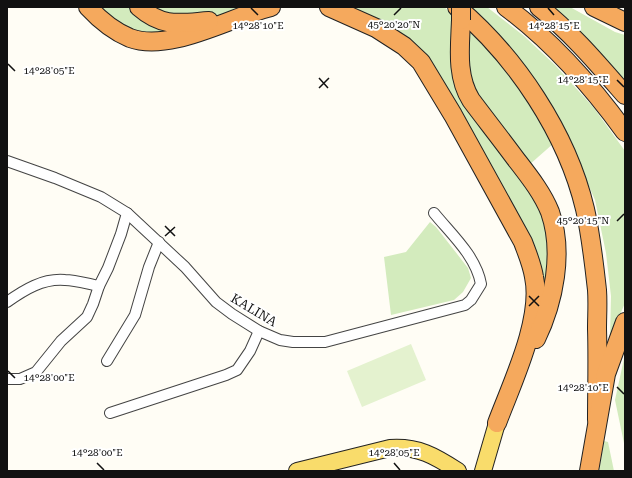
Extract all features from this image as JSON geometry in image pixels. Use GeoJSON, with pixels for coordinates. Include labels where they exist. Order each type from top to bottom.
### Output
{"type":"FeatureCollection","features":[{"type":"Feature","properties":{"kind":"highway"},"geometry":{"type":"LineString","coordinates":[[88,7],[109,27],[130,38],[143,41],[162,41],[180,38],[271,7]]}},
{"type":"Feature","properties":{"kind":"highway"},"geometry":{"type":"LineString","coordinates":[[139,7],[157,19],[173,24],[230,20]]}},
{"type":"Feature","properties":{"kind":"highway"},"geometry":{"type":"LineString","coordinates":[[329,7],[376,28],[404,46],[421,62],[453,115],[523,242],[534,277],[535,302],[528,336],[497,423]]}},
{"type":"Feature","properties":{"kind":"highway"},"geometry":{"type":"LineString","coordinates":[[506,7],[565,58],[602,100],[625,132]]}},
{"type":"Feature","properties":{"kind":"highway"},"geometry":{"type":"LineString","coordinates":[[539,7],[592,57],[625,95]]}},
{"type":"Feature","properties":{"kind":"highway"},"geometry":{"type":"LineString","coordinates":[[594,7],[625,22]]}},
{"type":"Feature","properties":{"kind":"highway"},"geometry":{"type":"LineString","coordinates":[[459,11],[460,67],[466,90],[471,100],[538,190],[549,211],[556,236],[555,269],[551,300],[537,338],[517,370]]}},
{"type":"Feature","properties":{"kind":"highway"},"geometry":{"type":"LineString","coordinates":[[459,11],[494,42],[516,68],[542,107],[570,164],[584,208],[597,291],[597,420]]}},
{"type":"Feature","properties":{"kind":"highway"},"geometry":{"type":"LineString","coordinates":[[589,471],[606,374],[625,322]]}},
{"type":"Feature","properties":{"kind":"main road"},"geometry":{"type":"LineString","coordinates":[[483,471],[497,423]]}},
{"type":"Feature","properties":{"kind":"main road"},"geometry":{"type":"LineString","coordinates":[[297,471],[390,448],[401,447],[423,451],[458,471]]}},
{"type":"Feature","properties":{"kind":"street","name":"KALINA"},"geometry":{"type":"LineString","coordinates":[[7,161],[55,178],[101,197],[127,213],[185,267],[216,302],[259,331],[280,340],[293,342],[325,342],[465,305],[472,300],[481,284],[479,273],[469,255],[434,213]]}},
{"type":"Feature","properties":{"kind":"street"},"geometry":{"type":"LineString","coordinates":[[7,379],[20,379],[36,372],[57,345],[87,317],[108,268],[127,213]]}},
{"type":"Feature","properties":{"kind":"street"},"geometry":{"type":"LineString","coordinates":[[107,361],[135,315],[149,267],[159,242]]}},
{"type":"Feature","properties":{"kind":"street"},"geometry":{"type":"LineString","coordinates":[[7,302],[31,287],[53,280],[66,280],[99,286]]}},
{"type":"Feature","properties":{"kind":"street"},"geometry":{"type":"LineString","coordinates":[[110,413],[226,375],[236,370],[250,350],[259,331]]}},
{"type":"Feature","properties":{"kind":"green space"},"geometry":{"type":"Polygon","coordinates":[[[99,7],[130,7],[135,12],[175,33],[145,32],[130,28],[117,21],[99,7]]]}},
{"type":"Feature","properties":{"kind":"green space"},"geometry":{"type":"Polygon","coordinates":[[[148,7],[257,7],[228,16],[169,18],[148,7]]]}},
{"type":"Feature","properties":{"kind":"green space"},"geometry":{"type":"Polygon","coordinates":[[[345,7],[444,7],[454,15],[452,63],[539,208],[545,226],[548,241],[548,253],[544,288],[537,324],[543,277],[539,259],[529,234],[447,93],[345,7]]]}},
{"type":"Feature","properties":{"kind":"green space"},"geometry":{"type":"Polygon","coordinates":[[[467,7],[487,7],[524,36],[555,65],[594,108],[625,151],[625,303],[610,338],[611,296],[606,253],[595,200],[569,141],[539,86],[514,53],[467,7]]]}},
{"type":"Feature","properties":{"kind":"green space"},"geometry":{"type":"Polygon","coordinates":[[[551,7],[570,7],[615,32],[625,35],[625,83],[551,7]]]}},
{"type":"Feature","properties":{"kind":"green space"},"geometry":{"type":"Polygon","coordinates":[[[465,25],[483,41],[528,98],[554,143],[529,165],[474,89],[470,78],[465,25]]]}},
{"type":"Feature","properties":{"kind":"green space"},"geometry":{"type":"Polygon","coordinates":[[[430,222],[436,227],[468,268],[471,278],[463,292],[454,300],[391,315],[384,257],[406,252],[430,222]]]}},
{"type":"Feature","properties":{"kind":"green space"},"geometry":{"type":"Polygon","coordinates":[[[411,344],[426,380],[362,407],[347,371],[411,344]]]}},
{"type":"Feature","properties":{"kind":"green space"},"geometry":{"type":"Polygon","coordinates":[[[625,354],[625,448],[615,400],[625,354]]]}},
{"type":"Feature","properties":{"kind":"green space"},"geometry":{"type":"Polygon","coordinates":[[[604,441],[608,442],[614,471],[599,471],[604,441]]]}}]}
